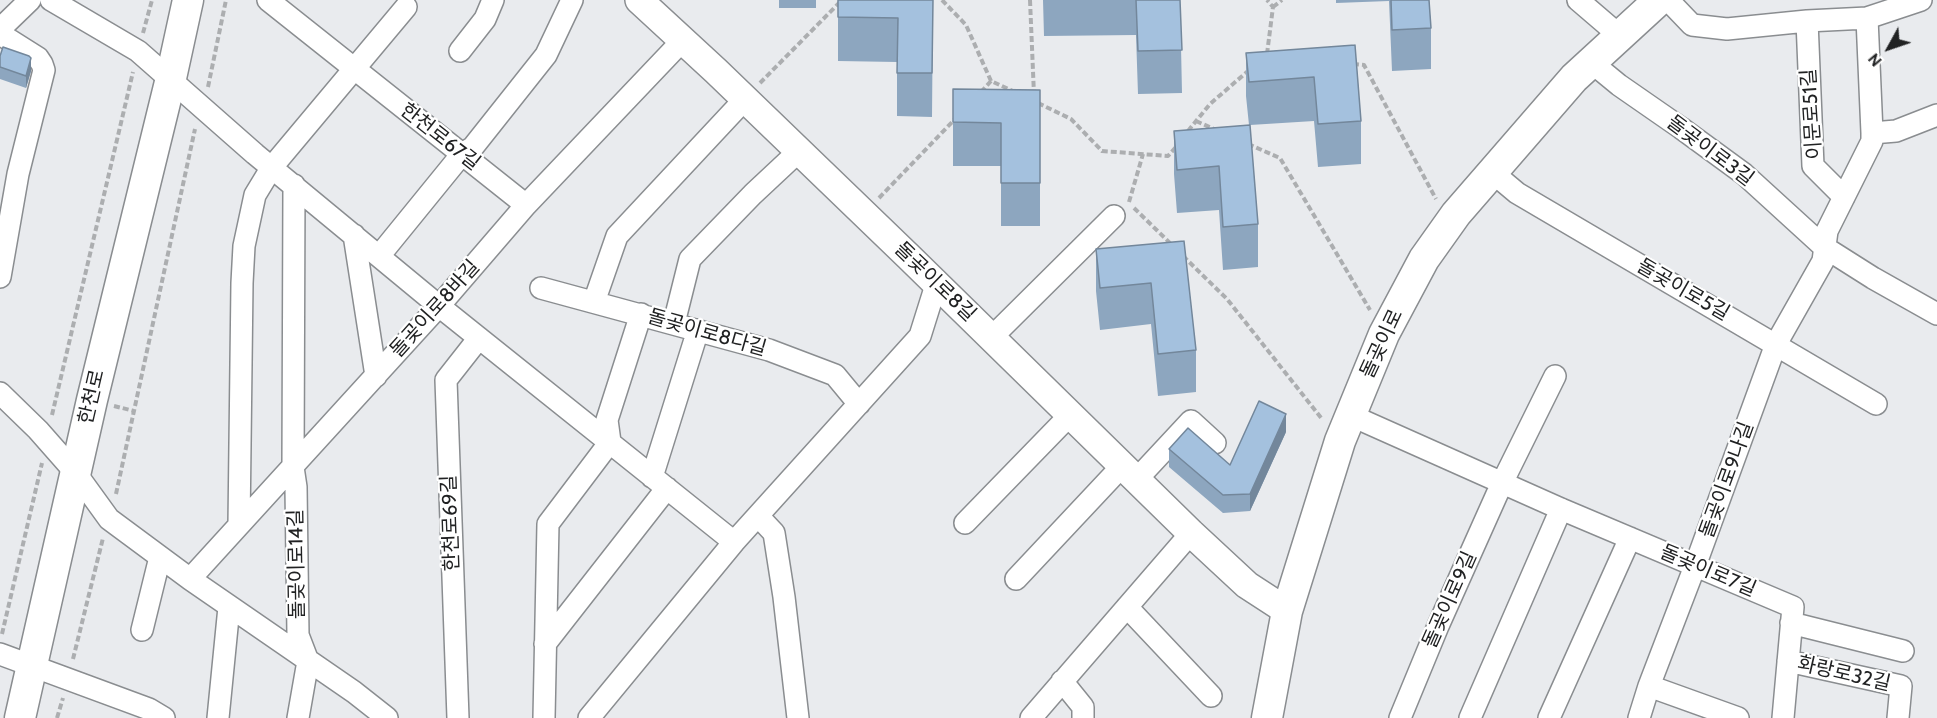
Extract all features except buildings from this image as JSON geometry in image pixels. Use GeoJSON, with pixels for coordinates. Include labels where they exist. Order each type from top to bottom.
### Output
{"type":"FeatureCollection","features":[{"type":"Feature","properties":{"kind":"main road","name":"한천로"},"geometry":{"type":"LineString","coordinates":[[20,718],[75,472],[188,0]]}},
{"type":"Feature","properties":{"kind":"main road","name":"돌곶이로"},"geometry":{"type":"LineString","coordinates":[[1267,718],[1287,611],[1345,428],[1384,334],[1424,259],[1492,172],[1574,78],[1659,0]]}},
{"type":"Feature","properties":{"kind":"street"},"geometry":{"type":"LineString","coordinates":[[0,28],[30,0]]}},
{"type":"Feature","properties":{"kind":"street"},"geometry":{"type":"LineString","coordinates":[[51,0],[138,51],[272,168],[439,306],[734,542]]}},
{"type":"Feature","properties":{"kind":"street","name":"한천로67길"},"geometry":{"type":"LineString","coordinates":[[268,0],[526,205]]}},
{"type":"Feature","properties":{"kind":"street"},"geometry":{"type":"LineString","coordinates":[[460,51],[485,19],[493,0]]}},
{"type":"Feature","properties":{"kind":"street"},"geometry":{"type":"LineString","coordinates":[[379,256],[462,154],[473,147],[546,55],[572,0]]}},
{"type":"Feature","properties":{"kind":"street","name":"돌곶이로8길"},"geometry":{"type":"LineString","coordinates":[[639,0],[864,213],[1191,533],[1247,585],[1287,611]]}},
{"type":"Feature","properties":{"kind":"street"},"geometry":{"type":"LineString","coordinates":[[1578,0],[1620,36]]}},
{"type":"Feature","properties":{"kind":"street"},"geometry":{"type":"LineString","coordinates":[[1668,0],[1692,25],[1727,29],[1866,18],[1921,0]]}},
{"type":"Feature","properties":{"kind":"street"},"geometry":{"type":"LineString","coordinates":[[239,525],[242,283],[244,246],[255,195],[272,168],[406,7]]}},
{"type":"Feature","properties":{"kind":"street"},"geometry":{"type":"LineString","coordinates":[[1824,247],[1827,231],[1872,141],[1866,18]]}},
{"type":"Feature","properties":{"kind":"street","name":"이문로51길"},"geometry":{"type":"LineString","coordinates":[[1807,21],[1813,166],[1844,196]]}},
{"type":"Feature","properties":{"kind":"street"},"geometry":{"type":"LineString","coordinates":[[0,34],[38,58],[44,70],[18,174],[0,277]]}},
{"type":"Feature","properties":{"kind":"street","name":"돌곶이로8바길"},"geometry":{"type":"LineString","coordinates":[[190,579],[439,306],[526,205],[683,40]]}},
{"type":"Feature","properties":{"kind":"street","name":"돌곶이로3길"},"geometry":{"type":"LineString","coordinates":[[1592,62],[1619,85],[1744,174],[1824,247],[1937,314]]}},
{"type":"Feature","properties":{"kind":"street"},"geometry":{"type":"LineString","coordinates":[[594,302],[617,236],[745,99]]}},
{"type":"Feature","properties":{"kind":"street"},"geometry":{"type":"LineString","coordinates":[[1872,133],[1896,131],[1937,115]]}},
{"type":"Feature","properties":{"kind":"street"},"geometry":{"type":"LineString","coordinates":[[674,323],[690,260],[753,194],[799,151]]}},
{"type":"Feature","properties":{"kind":"street","name":"돌곶이로5길"},"geometry":{"type":"LineString","coordinates":[[1492,172],[1518,193],[1876,404]]}},
{"type":"Feature","properties":{"kind":"street"},"geometry":{"type":"LineString","coordinates":[[292,467],[294,185]]}},
{"type":"Feature","properties":{"kind":"street"},"geometry":{"type":"LineString","coordinates":[[992,337],[1114,216]]}},
{"type":"Feature","properties":{"kind":"street"},"geometry":{"type":"LineString","coordinates":[[354,235],[376,376]]}},
{"type":"Feature","properties":{"kind":"street","name":"돌곶이로9나길"},"geometry":{"type":"LineString","coordinates":[[1639,718],[1776,344],[1823,261],[1824,247]]}},
{"type":"Feature","properties":{"kind":"street"},"geometry":{"type":"LineString","coordinates":[[589,718],[734,542],[920,336],[936,285]]}},
{"type":"Feature","properties":{"kind":"street","name":"돌곶이로8다길"},"geometry":{"type":"LineString","coordinates":[[541,288],[769,350],[835,375],[859,404]]}},
{"type":"Feature","properties":{"kind":"street"},"geometry":{"type":"LineString","coordinates":[[544,718],[548,524],[610,442],[607,420],[641,314]]}},
{"type":"Feature","properties":{"kind":"street"},"geometry":{"type":"LineString","coordinates":[[546,644],[660,483],[698,330]]}},
{"type":"Feature","properties":{"kind":"street","name":"한천로69길"},"geometry":{"type":"LineString","coordinates":[[458,718],[446,380],[479,338]]}},
{"type":"Feature","properties":{"kind":"street"},"geometry":{"type":"LineString","coordinates":[[1502,483],[1555,376]]}},
{"type":"Feature","properties":{"kind":"street","name":"돌곶이로14길"},"geometry":{"type":"LineString","coordinates":[[0,393],[75,472],[107,516],[190,579],[354,692],[387,718]]}},
{"type":"Feature","properties":{"kind":"street"},"geometry":{"type":"LineString","coordinates":[[965,523],[1071,414]]}},
{"type":"Feature","properties":{"kind":"street"},"geometry":{"type":"LineString","coordinates":[[1016,579],[1130,472],[1191,421],[1215,443]]}},
{"type":"Feature","properties":{"kind":"street","name":"돌곶이로7길"},"geometry":{"type":"LineString","coordinates":[[1345,428],[1502,483],[1793,607],[1791,623]]}},
{"type":"Feature","properties":{"kind":"street","name":"돌곶이로14길"},"geometry":{"type":"LineString","coordinates":[[292,467],[296,487],[298,635],[308,661]]}},
{"type":"Feature","properties":{"kind":"street","name":"돌곶이로9길"},"geometry":{"type":"LineString","coordinates":[[1401,718],[1438,626],[1502,483]]}},
{"type":"Feature","properties":{"kind":"street"},"geometry":{"type":"LineString","coordinates":[[1470,718],[1562,509]]}},
{"type":"Feature","properties":{"kind":"street"},"geometry":{"type":"LineString","coordinates":[[758,516],[774,533],[798,718]]}},
{"type":"Feature","properties":{"kind":"street"},"geometry":{"type":"LineString","coordinates":[[1031,718],[1191,533]]}},
{"type":"Feature","properties":{"kind":"street"},"geometry":{"type":"LineString","coordinates":[[1549,718],[1630,538]]}},
{"type":"Feature","properties":{"kind":"street"},"geometry":{"type":"LineString","coordinates":[[142,630],[160,557]]}},
{"type":"Feature","properties":{"kind":"street"},"geometry":{"type":"LineString","coordinates":[[218,718],[229,607]]}},
{"type":"Feature","properties":{"kind":"street"},"geometry":{"type":"LineString","coordinates":[[1127,607],[1211,696]]}},
{"type":"Feature","properties":{"kind":"street"},"geometry":{"type":"LineString","coordinates":[[1783,718],[1791,623],[1903,651]]}},
{"type":"Feature","properties":{"kind":"street"},"geometry":{"type":"LineString","coordinates":[[0,654],[149,709],[160,717]]}},
{"type":"Feature","properties":{"kind":"street"},"geometry":{"type":"LineString","coordinates":[[298,718],[308,661]]}},
{"type":"Feature","properties":{"kind":"street","name":"화랑로32길"},"geometry":{"type":"LineString","coordinates":[[1788,661],[1901,686],[1898,718]]}},
{"type":"Feature","properties":{"kind":"street"},"geometry":{"type":"LineString","coordinates":[[1062,681],[1083,707],[1083,718]]}},
{"type":"Feature","properties":{"kind":"street"},"geometry":{"type":"LineString","coordinates":[[1649,686],[1728,716]]}},
{"type":"Feature","properties":{"kind":"path"},"geometry":{"type":"LineString","coordinates":[[0,641],[138,51],[152,0]]}},
{"type":"Feature","properties":{"kind":"path"},"geometry":{"type":"LineString","coordinates":[[57,718],[72,665],[107,516],[115,498],[196,123],[203,107],[226,0]]}},
{"type":"Feature","properties":{"kind":"path"},"geometry":{"type":"LineString","coordinates":[[745,99],[842,0]]}},
{"type":"Feature","properties":{"kind":"path"},"geometry":{"type":"LineString","coordinates":[[942,0],[966,25],[991,81],[1017,93]]}},
{"type":"Feature","properties":{"kind":"path"},"geometry":{"type":"LineString","coordinates":[[1030,0],[1035,102],[1071,119],[1102,151],[1168,156],[1210,104],[1251,69]]}},
{"type":"Feature","properties":{"kind":"path"},"geometry":{"type":"LineString","coordinates":[[1267,0],[1273,7]]}},
{"type":"Feature","properties":{"kind":"path"},"geometry":{"type":"LineString","coordinates":[[1278,56],[1267,55],[1273,7],[1282,0]]}},
{"type":"Feature","properties":{"kind":"path"},"geometry":{"type":"LineString","coordinates":[[1342,63],[1364,65],[1450,223]]}},
{"type":"Feature","properties":{"kind":"path"},"geometry":{"type":"LineString","coordinates":[[976,97],[991,81]]}},
{"type":"Feature","properties":{"kind":"path"},"geometry":{"type":"LineString","coordinates":[[864,213],[960,112]]}},
{"type":"Feature","properties":{"kind":"path"},"geometry":{"type":"LineString","coordinates":[[1197,121],[1217,130]]}},
{"type":"Feature","properties":{"kind":"path"},"geometry":{"type":"LineString","coordinates":[[1238,139],[1280,158],[1384,334]]}},
{"type":"Feature","properties":{"kind":"path"},"geometry":{"type":"LineString","coordinates":[[1143,154],[1128,202],[1227,299],[1345,428]]}}]}
